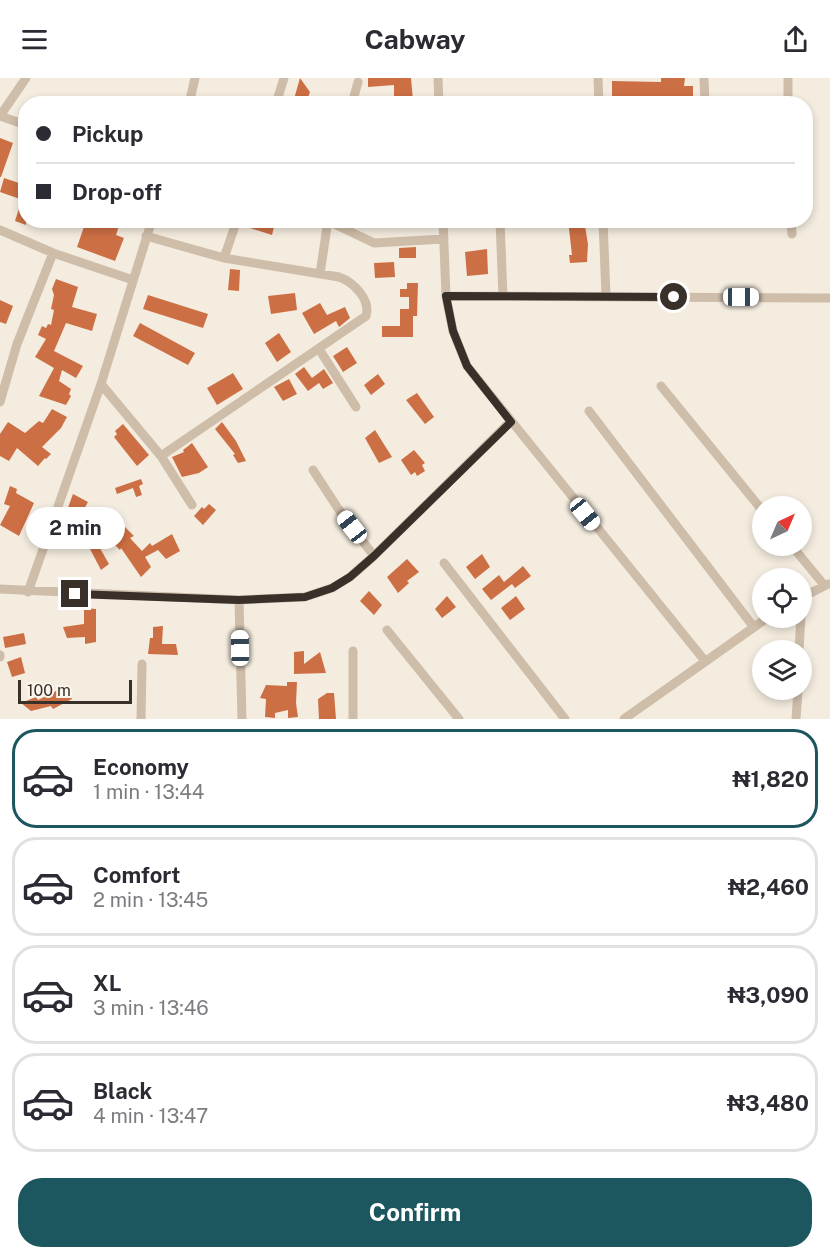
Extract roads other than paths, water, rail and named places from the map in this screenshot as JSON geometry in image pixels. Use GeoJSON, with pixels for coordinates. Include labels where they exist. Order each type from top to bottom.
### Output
{"type":"FeatureCollection","features":[{"type":"Feature","properties":{"kind":"street"},"geometry":{"type":"LineString","coordinates":[[18,122],[0,116],[26,78]]}},
{"type":"Feature","properties":{"kind":"street"},"geometry":{"type":"LineString","coordinates":[[191,96],[195,78]]}},
{"type":"Feature","properties":{"kind":"street"},"geometry":{"type":"LineString","coordinates":[[278,96],[284,78]]}},
{"type":"Feature","properties":{"kind":"street"},"geometry":{"type":"LineString","coordinates":[[438,78],[439,96]]}},
{"type":"Feature","properties":{"kind":"street"},"geometry":{"type":"LineString","coordinates":[[598,78],[599,96]]}},
{"type":"Feature","properties":{"kind":"street"},"geometry":{"type":"LineString","coordinates":[[704,78],[705,96]]}},
{"type":"Feature","properties":{"kind":"street"},"geometry":{"type":"LineString","coordinates":[[788,78],[788,96]]}},
{"type":"Feature","properties":{"kind":"street"},"geometry":{"type":"LineString","coordinates":[[354,96],[358,82]]}},
{"type":"Feature","properties":{"kind":"street"},"geometry":{"type":"LineString","coordinates":[[28,592],[101,384],[149,228]]}},
{"type":"Feature","properties":{"kind":"street"},"geometry":{"type":"LineString","coordinates":[[224,258],[234,228]]}},
{"type":"Feature","properties":{"kind":"street"},"geometry":{"type":"LineString","coordinates":[[321,274],[327,228]]}},
{"type":"Feature","properties":{"kind":"street"},"geometry":{"type":"LineString","coordinates":[[343,228],[374,243],[444,239]]}},
{"type":"Feature","properties":{"kind":"street"},"geometry":{"type":"LineString","coordinates":[[443,228],[446,296],[453,331],[467,366],[705,661]]}},
{"type":"Feature","properties":{"kind":"street"},"geometry":{"type":"LineString","coordinates":[[500,228],[503,296]]}},
{"type":"Feature","properties":{"kind":"street"},"geometry":{"type":"LineString","coordinates":[[603,228],[606,296]]}},
{"type":"Feature","properties":{"kind":"street"},"geometry":{"type":"LineString","coordinates":[[792,228],[792,234]]}},
{"type":"Feature","properties":{"kind":"street"},"geometry":{"type":"LineString","coordinates":[[0,230],[53,253],[133,280]]}},
{"type":"Feature","properties":{"kind":"street"},"geometry":{"type":"LineString","coordinates":[[146,236],[224,258],[339,277],[355,285],[368,312],[366,316],[319,349],[161,456]]}},
{"type":"Feature","properties":{"kind":"street"},"geometry":{"type":"LineString","coordinates":[[0,402],[16,344],[53,253]]}},
{"type":"Feature","properties":{"kind":"street"},"geometry":{"type":"LineString","coordinates":[[446,296],[830,298]]}},
{"type":"Feature","properties":{"kind":"street"},"geometry":{"type":"LineString","coordinates":[[319,349],[356,407]]}},
{"type":"Feature","properties":{"kind":"street"},"geometry":{"type":"LineString","coordinates":[[101,384],[161,456],[192,505]]}},
{"type":"Feature","properties":{"kind":"street"},"geometry":{"type":"LineString","coordinates":[[661,386],[752,498]]}},
{"type":"Feature","properties":{"kind":"street"},"geometry":{"type":"LineString","coordinates":[[589,411],[752,625]]}},
{"type":"Feature","properties":{"kind":"street"},"geometry":{"type":"LineString","coordinates":[[0,589],[239,600],[305,597],[323,591],[350,577],[511,422]]}},
{"type":"Feature","properties":{"kind":"street"},"geometry":{"type":"LineString","coordinates":[[313,470],[341,513],[374,556]]}},
{"type":"Feature","properties":{"kind":"street"},"geometry":{"type":"LineString","coordinates":[[801,556],[827,584],[812,592]]}},
{"type":"Feature","properties":{"kind":"street"},"geometry":{"type":"LineString","coordinates":[[444,563],[565,719]]}},
{"type":"Feature","properties":{"kind":"street"},"geometry":{"type":"LineString","coordinates":[[239,600],[242,719]]}},
{"type":"Feature","properties":{"kind":"street"},"geometry":{"type":"LineString","coordinates":[[624,719],[752,627]]}},
{"type":"Feature","properties":{"kind":"street"},"geometry":{"type":"LineString","coordinates":[[387,630],[459,719]]}},
{"type":"Feature","properties":{"kind":"street"},"geometry":{"type":"LineString","coordinates":[[353,651],[353,719]]}},
{"type":"Feature","properties":{"kind":"street"},"geometry":{"type":"LineString","coordinates":[[141,719],[142,664]]}},
{"type":"Feature","properties":{"kind":"street"},"geometry":{"type":"LineString","coordinates":[[796,719],[797,700]]}}]}
